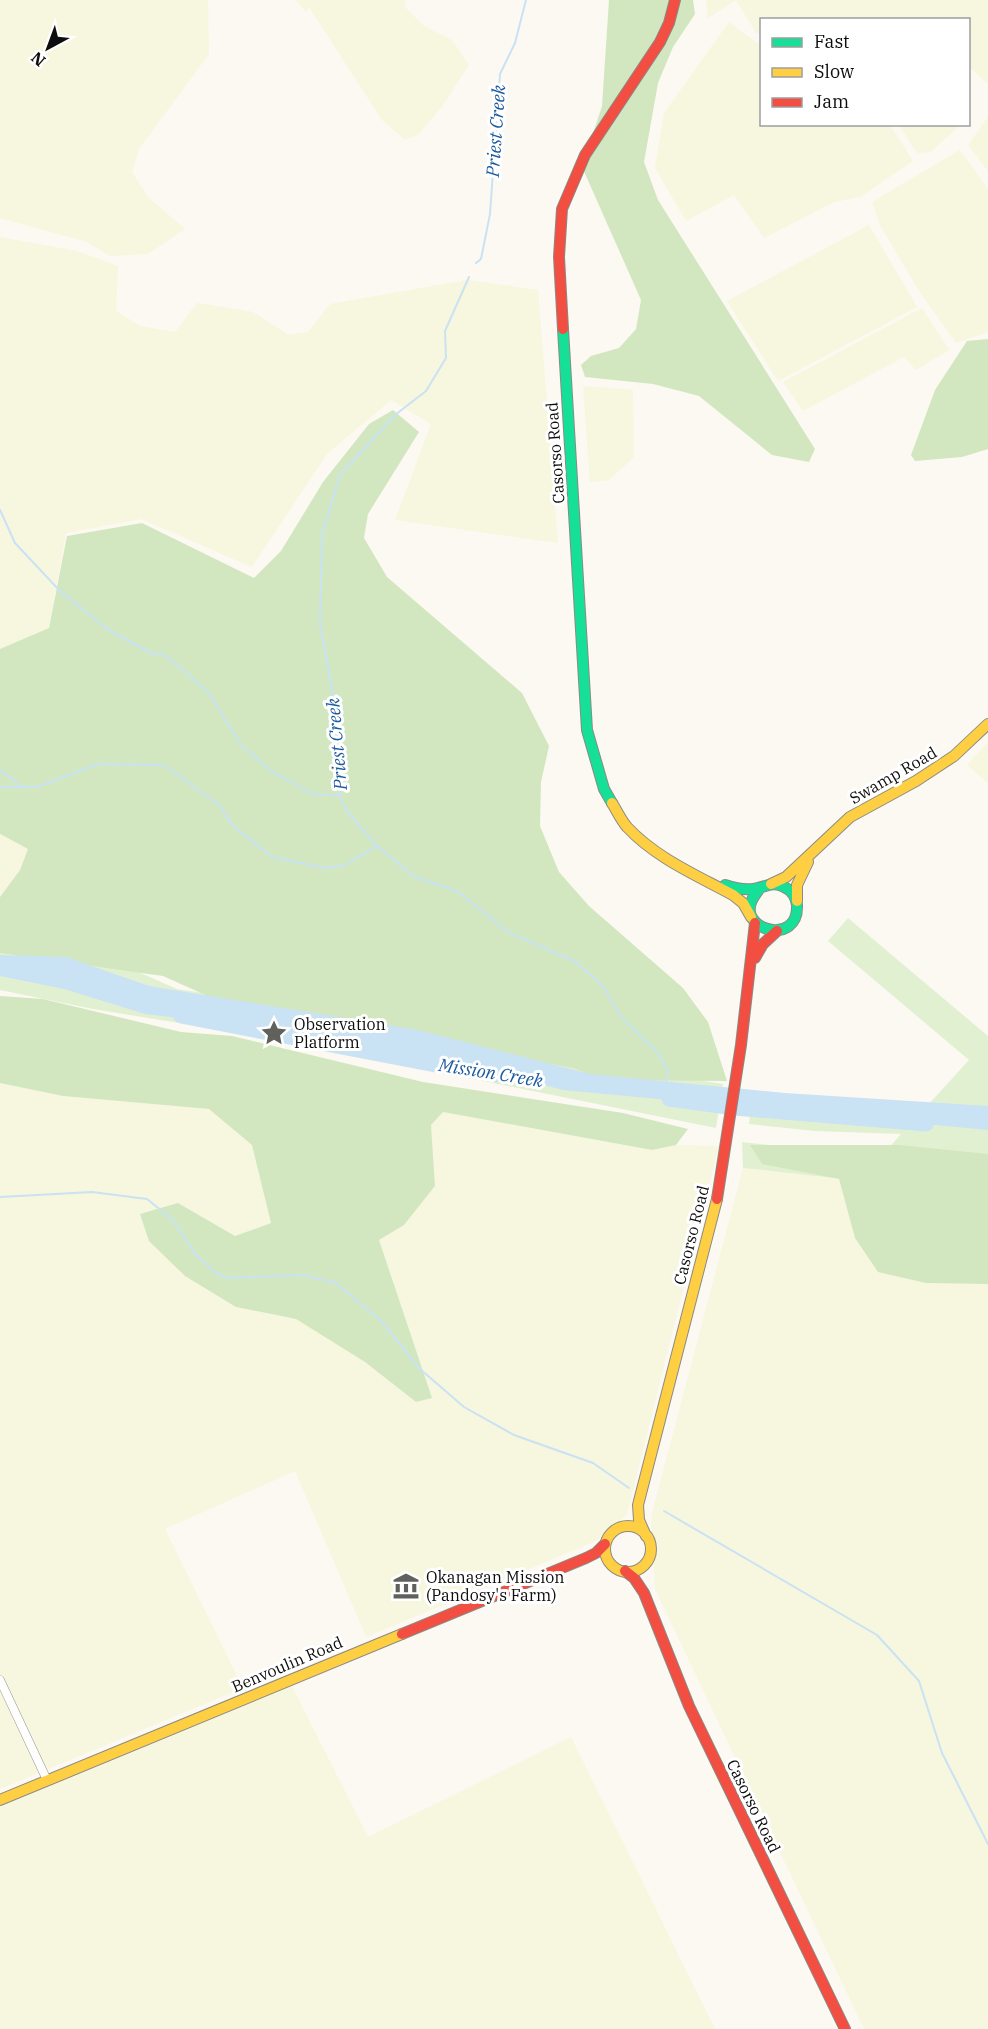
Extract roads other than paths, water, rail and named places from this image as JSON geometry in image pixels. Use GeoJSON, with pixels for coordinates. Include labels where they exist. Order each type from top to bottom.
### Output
{"type":"FeatureCollection","features":[{"type":"Feature","properties":{"kind":"main road","name":"Casorso Road"},"geometry":{"type":"LineString","coordinates":[[620,1528],[638,1505],[718,1194],[729,1133],[752,967],[753,920],[738,898],[662,856],[646,845],[625,825],[604,789],[587,730],[559,257],[562,209],[585,155],[660,42],[669,23],[675,0]]}},
{"type":"Feature","properties":{"kind":"main road","name":"Swamp Road"},"geometry":{"type":"LineString","coordinates":[[771,884],[786,877],[850,817],[916,781],[954,756],[988,724]]}},
{"type":"Feature","properties":{"kind":"main road","name":"Swamp Road"},"geometry":{"type":"LineString","coordinates":[[797,904],[797,885],[815,851]]}},
{"type":"Feature","properties":{"kind":"main road","name":"Casorso Road"},"geometry":{"type":"LineString","coordinates":[[708,880],[734,888],[751,890],[760,888]]}},
{"type":"Feature","properties":{"kind":"main road"},"geometry":{"type":"LineString","coordinates":[[771,884],[778,884],[791,891],[797,904],[797,911],[790,925],[777,932],[769,931],[753,920],[751,901],[760,888],[771,884]]}},
{"type":"Feature","properties":{"kind":"main road","name":"Casorso Road"},"geometry":{"type":"LineString","coordinates":[[752,967],[763,944],[777,932]]}},
{"type":"Feature","properties":{"kind":"main road","name":"Casorso Road"},"geometry":{"type":"LineString","coordinates":[[638,1505],[639,1520],[646,1536]]}},
{"type":"Feature","properties":{"kind":"main road"},"geometry":{"type":"LineString","coordinates":[[586,1558],[601,1560],[611,1565],[625,1571],[639,1569],[645,1564],[650,1550],[646,1536],[634,1527],[620,1528],[608,1537],[605,1551],[611,1565]]}},
{"type":"Feature","properties":{"kind":"main road","name":"Benvoulin Road"},"geometry":{"type":"LineString","coordinates":[[0,1800],[586,1558],[596,1553],[605,1544]]}},
{"type":"Feature","properties":{"kind":"main road","name":"Casorso Road"},"geometry":{"type":"LineString","coordinates":[[644,1593],[645,1564]]}},
{"type":"Feature","properties":{"kind":"main road","name":"Casorso Road"},"geometry":{"type":"LineString","coordinates":[[625,1571],[634,1578],[644,1593],[689,1706],[845,2029]]}},
{"type":"Feature","properties":{"kind":"street"},"geometry":{"type":"LineString","coordinates":[[0,1680],[47,1780]]}},
{"type":"Feature","properties":{"kind":"water","name":"Mission Creek"},"geometry":{"type":"Polygon","coordinates":[[[0,955],[66,957],[149,986],[418,1030],[590,1074],[785,1093],[988,1106],[988,1130],[563,1090],[464,1064],[381,1054],[295,1032],[145,1014],[64,989],[0,976],[0,955]]]}},
{"type":"Feature","properties":{"kind":"waterway","name":"Priest Creek"},"geometry":{"type":"LineString","coordinates":[[476,263],[481,259],[490,214],[500,74],[515,43],[526,0]]}},
{"type":"Feature","properties":{"kind":"waterway","name":"Priest Creek"},"geometry":{"type":"LineString","coordinates":[[469,277],[445,331],[446,358],[426,391],[395,415],[340,475],[322,534],[320,624],[333,694],[340,795],[346,810],[377,846],[415,877],[457,891],[508,932],[576,962],[603,986],[620,1016],[659,1054],[668,1071],[666,1083]]}},
{"type":"Feature","properties":{"kind":"waterway"},"geometry":{"type":"LineString","coordinates":[[0,510],[15,543],[60,591],[107,629],[153,654],[163,654],[182,669],[209,693],[240,744],[270,770],[312,794],[340,795]]}},
{"type":"Feature","properties":{"kind":"waterway"},"geometry":{"type":"LineString","coordinates":[[0,787],[37,787],[98,764],[164,765],[219,805],[232,825],[272,857],[325,868],[345,865],[377,846]]}},
{"type":"Feature","properties":{"kind":"waterway"},"geometry":{"type":"LineString","coordinates":[[0,770],[23,788]]}},
{"type":"Feature","properties":{"kind":"waterway","name":"Mission Creek"},"geometry":{"type":"LineString","coordinates":[[181,1016],[451,1068],[529,1079]]}},
{"type":"Feature","properties":{"kind":"waterway","name":"Mission Creek"},"geometry":{"type":"LineString","coordinates":[[669,1099],[735,1108],[926,1124]]}},
{"type":"Feature","properties":{"kind":"waterway"},"geometry":{"type":"LineString","coordinates":[[0,1197],[92,1192],[147,1199],[173,1220],[195,1254],[216,1273],[226,1278],[304,1275],[336,1283],[380,1320],[420,1369],[464,1407],[514,1435],[593,1463],[629,1488]]}},
{"type":"Feature","properties":{"kind":"waterway"},"geometry":{"type":"LineString","coordinates":[[664,1511],[877,1635],[919,1681],[942,1753],[988,1844]]}},
{"type":"Feature","properties":{"kind":"place","name":"Observation Platform"},"geometry":{"type":"Point","coordinates":[274,1033]}},
{"type":"Feature","properties":{"kind":"place","name":"Okanagan Mission (Pandosy's Farm)"},"geometry":{"type":"Point","coordinates":[406,1586]}}]}
